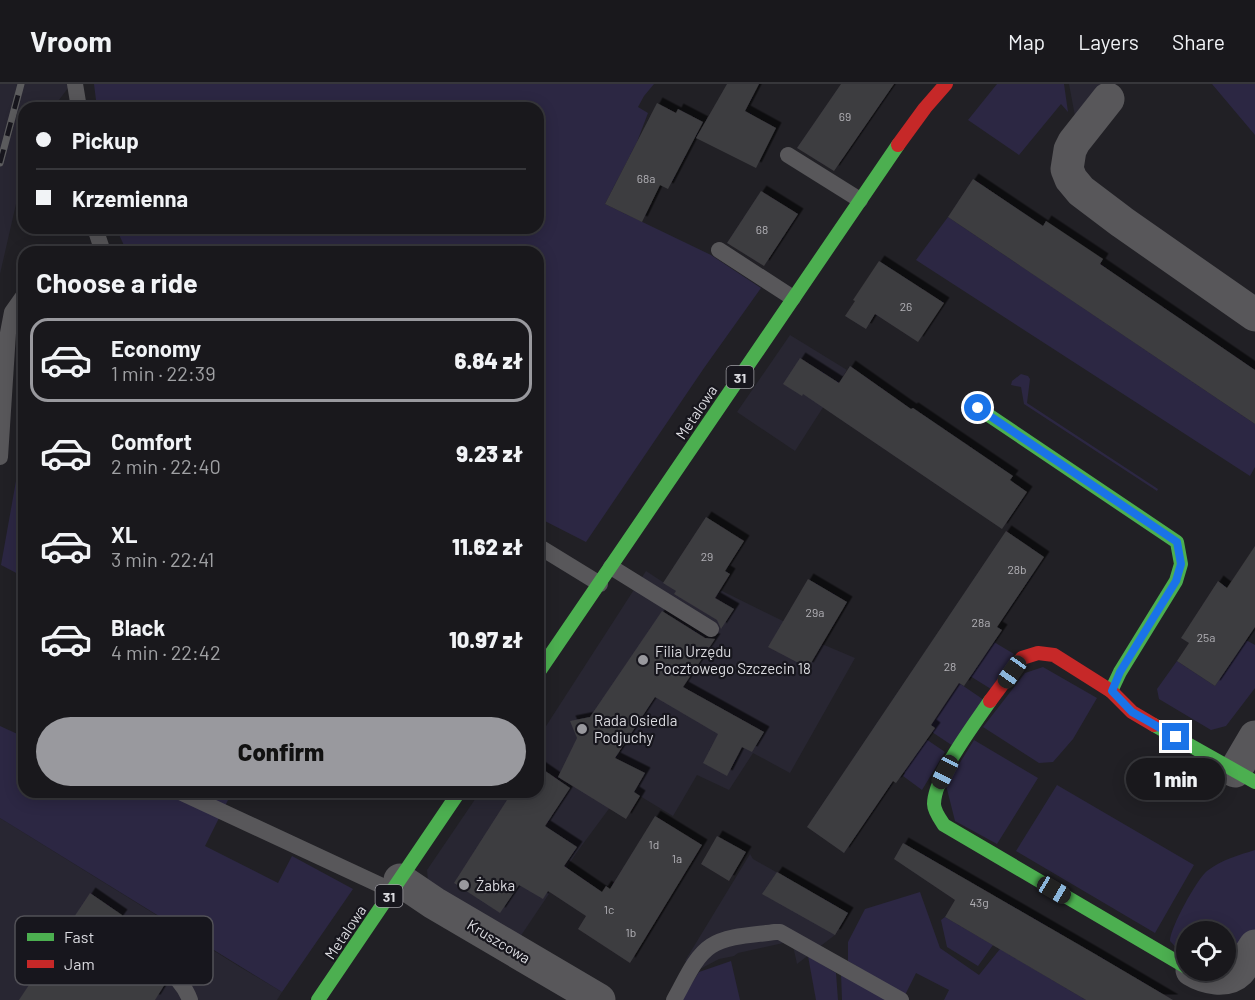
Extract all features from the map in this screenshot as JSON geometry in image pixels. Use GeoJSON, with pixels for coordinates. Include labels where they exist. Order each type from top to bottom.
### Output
{"type":"FeatureCollection","features":[{"type":"Feature","properties":{"kind":"street","name":"Metalowa"},"geometry":{"type":"LineString","coordinates":[[544,664],[860,200],[925,108],[946,84]]}},
{"type":"Feature","properties":{"kind":"street"},"geometry":{"type":"LineString","coordinates":[[1108,99],[1070,150],[1068,170],[1071,179],[1081,191],[1131,228],[1255,315]]}},
{"type":"Feature","properties":{"kind":"street"},"geometry":{"type":"LineString","coordinates":[[978,408],[1177,542],[1181,564],[1176,581],[1120,672],[1112,691]]}},
{"type":"Feature","properties":{"kind":"street"},"geometry":{"type":"LineString","coordinates":[[1176,961],[944,825],[934,807],[936,791],[955,753],[1022,658],[1038,653],[1054,655],[1112,691],[1132,712],[1245,776],[1255,737]]}},
{"type":"Feature","properties":{"kind":"street","name":"Metalowa"},"geometry":{"type":"LineString","coordinates":[[318,1000],[455,798]]}},
{"type":"Feature","properties":{"kind":"street","name":"Kruszcowa"},"geometry":{"type":"LineString","coordinates":[[397,886],[434,903],[599,1000]]}},
{"type":"Feature","properties":{"kind":"street"},"geometry":{"type":"LineString","coordinates":[[1236,973],[1255,946]]}},
{"type":"Feature","properties":{"kind":"lane"},"geometry":{"type":"LineString","coordinates":[[75,84],[78,102]]}},
{"type":"Feature","properties":{"kind":"lane"},"geometry":{"type":"LineString","coordinates":[[788,155],[860,200]]}},
{"type":"Feature","properties":{"kind":"lane"},"geometry":{"type":"LineString","coordinates":[[719,250],[793,298]]}},
{"type":"Feature","properties":{"kind":"lane"},"geometry":{"type":"LineString","coordinates":[[0,457],[8,333],[12,312],[18,304]]}},
{"type":"Feature","properties":{"kind":"lane"},"geometry":{"type":"LineString","coordinates":[[544,550],[600,584]]}},
{"type":"Feature","properties":{"kind":"lane"},"geometry":{"type":"LineString","coordinates":[[611,567],[711,629]]}},
{"type":"Feature","properties":{"kind":"lane"},"geometry":{"type":"LineString","coordinates":[[194,798],[397,886]]}},
{"type":"Feature","properties":{"kind":"lane"},"geometry":{"type":"LineString","coordinates":[[674,1000],[699,957],[710,946],[724,940],[775,932],[780,932],[901,1000]]}},
{"type":"Feature","properties":{"kind":"lane"},"geometry":{"type":"LineString","coordinates":[[182,985],[190,1000]]}},
{"type":"Feature","properties":{"kind":"shaded area"},"geometry":{"type":"Polygon","coordinates":[[[0,84],[71,84],[58,102],[18,102],[18,195],[0,274],[0,84]]]}},
{"type":"Feature","properties":{"kind":"shaded area"},"geometry":{"type":"Polygon","coordinates":[[[94,84],[654,84],[638,107],[648,113],[637,142],[605,204],[711,255],[761,288],[586,542],[544,521],[544,246],[124,246],[119,234],[544,234],[544,102],[96,102],[94,84]]]}},
{"type":"Feature","properties":{"kind":"shaded area"},"geometry":{"type":"Polygon","coordinates":[[[997,84],[1064,84],[1068,112],[1061,104],[1019,155],[968,120],[997,84]]]}},
{"type":"Feature","properties":{"kind":"shaded area"},"geometry":{"type":"Polygon","coordinates":[[[1069,84],[1117,84],[1079,120],[1075,116],[1069,84]]]}},
{"type":"Feature","properties":{"kind":"shaded area"},"geometry":{"type":"Polygon","coordinates":[[[1212,84],[1255,84],[1255,135],[1212,84]]]}},
{"type":"Feature","properties":{"kind":"shaded area"},"geometry":{"type":"Polygon","coordinates":[[[948,217],[1255,424],[1255,467],[1250,476],[916,260],[948,217]]]}},
{"type":"Feature","properties":{"kind":"shaded area"},"geometry":{"type":"Polygon","coordinates":[[[790,335],[847,370],[795,451],[737,412],[790,335]]]}},
{"type":"Feature","properties":{"kind":"shaded area"},"geometry":{"type":"Polygon","coordinates":[[[1021,374],[1030,379],[1027,403],[1158,489],[1157,491],[1024,404],[1021,387],[1011,385],[1012,381],[1021,374]]]}},
{"type":"Feature","properties":{"kind":"shaded area"},"geometry":{"type":"Polygon","coordinates":[[[18,477],[18,574],[1,565],[18,477]]]}},
{"type":"Feature","properties":{"kind":"shaded area"},"geometry":{"type":"Polygon","coordinates":[[[646,571],[701,607],[720,590],[783,621],[822,644],[855,658],[790,773],[753,753],[729,790],[697,775],[673,816],[625,787],[577,852],[518,940],[428,881],[427,870],[476,798],[544,798],[544,729],[646,571]]]}},
{"type":"Feature","properties":{"kind":"shaded area"},"geometry":{"type":"Polygon","coordinates":[[[1246,640],[1255,645],[1255,688],[1226,726],[1211,730],[1159,699],[1157,689],[1177,661],[1215,686],[1246,640]]]}},
{"type":"Feature","properties":{"kind":"shaded area"},"geometry":{"type":"Polygon","coordinates":[[[994,642],[1014,654],[991,689],[970,676],[994,642]]]}},
{"type":"Feature","properties":{"kind":"shaded area"},"geometry":{"type":"Polygon","coordinates":[[[1043,667],[1097,698],[1073,739],[1053,762],[1039,763],[983,727],[1025,673],[1043,667]]]}},
{"type":"Feature","properties":{"kind":"shaded area"},"geometry":{"type":"Polygon","coordinates":[[[959,683],[984,700],[953,746],[932,732],[935,728],[931,725],[959,683]]]}},
{"type":"Feature","properties":{"kind":"shaded area"},"geometry":{"type":"Polygon","coordinates":[[[0,726],[18,734],[18,798],[229,798],[205,846],[278,883],[292,856],[353,889],[282,992],[213,949],[213,916],[159,916],[0,818],[0,726]]]}},
{"type":"Feature","properties":{"kind":"shaded area"},"geometry":{"type":"Polygon","coordinates":[[[923,737],[945,752],[922,790],[903,776],[905,773],[901,769],[923,737]]]}},
{"type":"Feature","properties":{"kind":"shaded area"},"geometry":{"type":"Polygon","coordinates":[[[974,740],[1038,778],[997,844],[955,821],[946,785],[974,740]]]}},
{"type":"Feature","properties":{"kind":"shaded area"},"geometry":{"type":"Polygon","coordinates":[[[1057,785],[1194,865],[1155,933],[1016,851],[1057,785]]]}},
{"type":"Feature","properties":{"kind":"shaded area"},"geometry":{"type":"Polygon","coordinates":[[[0,818],[158,916],[15,916],[15,985],[213,985],[213,950],[282,992],[277,1000],[0,1000],[0,818]]]}},
{"type":"Feature","properties":{"kind":"shaded area"},"geometry":{"type":"Polygon","coordinates":[[[1255,850],[1255,934],[1236,955],[1236,921],[1177,921],[1197,883],[1207,871],[1230,858],[1255,850]]]}},
{"type":"Feature","properties":{"kind":"shaded area"},"geometry":{"type":"Polygon","coordinates":[[[750,854],[753,859],[848,913],[835,935],[797,964],[792,941],[738,953],[719,959],[700,969],[685,961],[750,854]]]}},
{"type":"Feature","properties":{"kind":"shaded area"},"geometry":{"type":"Polygon","coordinates":[[[920,892],[940,948],[979,975],[1000,949],[1086,1000],[944,1000],[949,990],[916,973],[905,995],[848,961],[848,942],[865,909],[920,892]]]}},
{"type":"Feature","properties":{"kind":"shaded area"},"geometry":{"type":"Polygon","coordinates":[[[945,917],[993,945],[978,966],[947,947],[941,920],[945,917]]]}},
{"type":"Feature","properties":{"kind":"shaded area"},"geometry":{"type":"Polygon","coordinates":[[[1176,922],[1176,947],[1170,941],[1176,922]]]}},
{"type":"Feature","properties":{"kind":"shaded area"},"geometry":{"type":"Polygon","coordinates":[[[808,956],[836,973],[838,1000],[816,1000],[808,956]]]}},
{"type":"Feature","properties":{"kind":"shaded area"},"geometry":{"type":"Polygon","coordinates":[[[731,961],[740,1000],[681,1000],[699,972],[731,961]]]}},
{"type":"Feature","properties":{"kind":"shaded area"},"geometry":{"type":"Polygon","coordinates":[[[841,973],[895,1000],[842,1000],[841,973]]]}},
{"type":"Feature","properties":{"kind":"building"},"geometry":{"type":"Polygon","coordinates":[[[727,84],[759,84],[745,111],[776,128],[756,168],[696,138],[727,84]]]}},
{"type":"Feature","properties":{"kind":"building"},"geometry":{"type":"Polygon","coordinates":[[[841,84],[894,84],[834,171],[797,148],[841,84]]]}},
{"type":"Feature","properties":{"kind":"building"},"geometry":{"type":"Polygon","coordinates":[[[657,103],[676,113],[678,109],[703,122],[668,189],[660,185],[642,222],[605,204],[657,103]]]}},
{"type":"Feature","properties":{"kind":"building"},"geometry":{"type":"Polygon","coordinates":[[[973,179],[1043,226],[1046,221],[1103,259],[1100,264],[1255,370],[1255,424],[948,217],[973,179]]]}},
{"type":"Feature","properties":{"kind":"building"},"geometry":{"type":"Polygon","coordinates":[[[761,191],[798,214],[764,266],[727,243],[761,191]]]}},
{"type":"Feature","properties":{"kind":"building"},"geometry":{"type":"Polygon","coordinates":[[[879,261],[944,303],[918,342],[875,314],[866,329],[845,316],[879,261]]]}},
{"type":"Feature","properties":{"kind":"building"},"geometry":{"type":"Polygon","coordinates":[[[800,358],[839,383],[850,366],[1013,476],[1010,480],[1027,492],[1002,529],[803,394],[802,396],[783,384],[800,358]]]}},
{"type":"Feature","properties":{"kind":"building"},"geometry":{"type":"Polygon","coordinates":[[[706,517],[744,541],[725,571],[730,574],[715,598],[734,609],[721,629],[717,620],[674,594],[676,591],[663,583],[706,517]]]}},
{"type":"Feature","properties":{"kind":"building"},"geometry":{"type":"Polygon","coordinates":[[[1006,531],[1044,557],[997,627],[1002,630],[964,686],[959,683],[931,725],[935,728],[896,783],[893,781],[844,853],[807,827],[1006,531]]]}},
{"type":"Feature","properties":{"kind":"building"},"geometry":{"type":"Polygon","coordinates":[[[1255,546],[1255,627],[1215,686],[1177,661],[1189,643],[1181,638],[1218,581],[1227,588],[1255,546]]]}},
{"type":"Feature","properties":{"kind":"building"},"geometry":{"type":"Polygon","coordinates":[[[808,579],[847,602],[808,668],[768,647],[808,579]]]}},
{"type":"Feature","properties":{"kind":"building"},"geometry":{"type":"Polygon","coordinates":[[[662,611],[705,638],[715,639],[683,687],[764,732],[752,752],[742,747],[727,776],[703,763],[718,734],[655,697],[615,758],[645,773],[634,792],[640,796],[626,819],[558,777],[577,738],[570,721],[590,717],[662,611]]]}},
{"type":"Feature","properties":{"kind":"building"},"geometry":{"type":"Polygon","coordinates":[[[544,770],[570,788],[545,826],[577,847],[564,866],[602,892],[606,886],[610,889],[655,816],[702,845],[630,963],[578,929],[586,916],[548,891],[543,899],[519,885],[500,913],[454,883],[508,798],[544,798],[544,770]]]}},
{"type":"Feature","properties":{"kind":"building"},"geometry":{"type":"Polygon","coordinates":[[[717,836],[746,852],[729,881],[701,864],[717,836]]]}},
{"type":"Feature","properties":{"kind":"building"},"geometry":{"type":"Polygon","coordinates":[[[903,843],[1173,1000],[1086,1000],[945,917],[955,900],[894,859],[903,843]]]}},
{"type":"Feature","properties":{"kind":"building"},"geometry":{"type":"Polygon","coordinates":[[[777,872],[848,913],[835,935],[762,894],[777,872]]]}},
{"type":"Feature","properties":{"kind":"building"},"geometry":{"type":"Polygon","coordinates":[[[90,893],[122,915],[121,916],[75,916],[90,893]]]}},
{"type":"Feature","properties":{"kind":"building"},"geometry":{"type":"Polygon","coordinates":[[[29,985],[164,985],[155,1000],[19,1000],[29,985]]]}},
{"type":"Feature","properties":{"kind":"railway"},"geometry":{"type":"LineString","coordinates":[[0,163],[21,84]]}},
{"type":"Feature","properties":{"kind":"traffic: fast"},"geometry":{"type":"LineString","coordinates":[[544,664],[898,145]]}},
{"type":"Feature","properties":{"kind":"traffic: fast"},"geometry":{"type":"LineString","coordinates":[[978,408],[1177,542],[1181,564],[1176,581],[1120,672],[1111,691]]}},
{"type":"Feature","properties":{"kind":"traffic: fast"},"geometry":{"type":"LineString","coordinates":[[990,701],[956,751],[936,793],[934,804],[944,825],[1176,961]]}},
{"type":"Feature","properties":{"kind":"traffic: fast"},"geometry":{"type":"LineString","coordinates":[[1154,725],[1255,782]]}},
{"type":"Feature","properties":{"kind":"traffic: fast"},"geometry":{"type":"LineString","coordinates":[[318,1000],[455,798]]}},
{"type":"Feature","properties":{"kind":"traffic: jam"},"geometry":{"type":"LineString","coordinates":[[898,145],[946,84]]}},
{"type":"Feature","properties":{"kind":"traffic: jam"},"geometry":{"type":"LineString","coordinates":[[990,701],[1022,658],[1038,653],[1054,655],[1111,691],[1132,712],[1154,725]]}},
{"type":"Feature","properties":{"kind":"place","name":"Filia Urzędu Pocztowego Szczecin 18"},"geometry":{"type":"Point","coordinates":[643,660]}},
{"type":"Feature","properties":{"kind":"place","name":"Rada Osiedla Podjuchy"},"geometry":{"type":"Point","coordinates":[582,729]}},
{"type":"Feature","properties":{"kind":"place","name":"Żabka"},"geometry":{"type":"Point","coordinates":[464,885]}},
{"type":"Feature","properties":{"kind":"route"},"geometry":{"type":"LineString","coordinates":[[978,408],[1177,542],[1181,564],[1176,581],[1120,672],[1112,691],[1132,712],[1176,737]]}}]}
